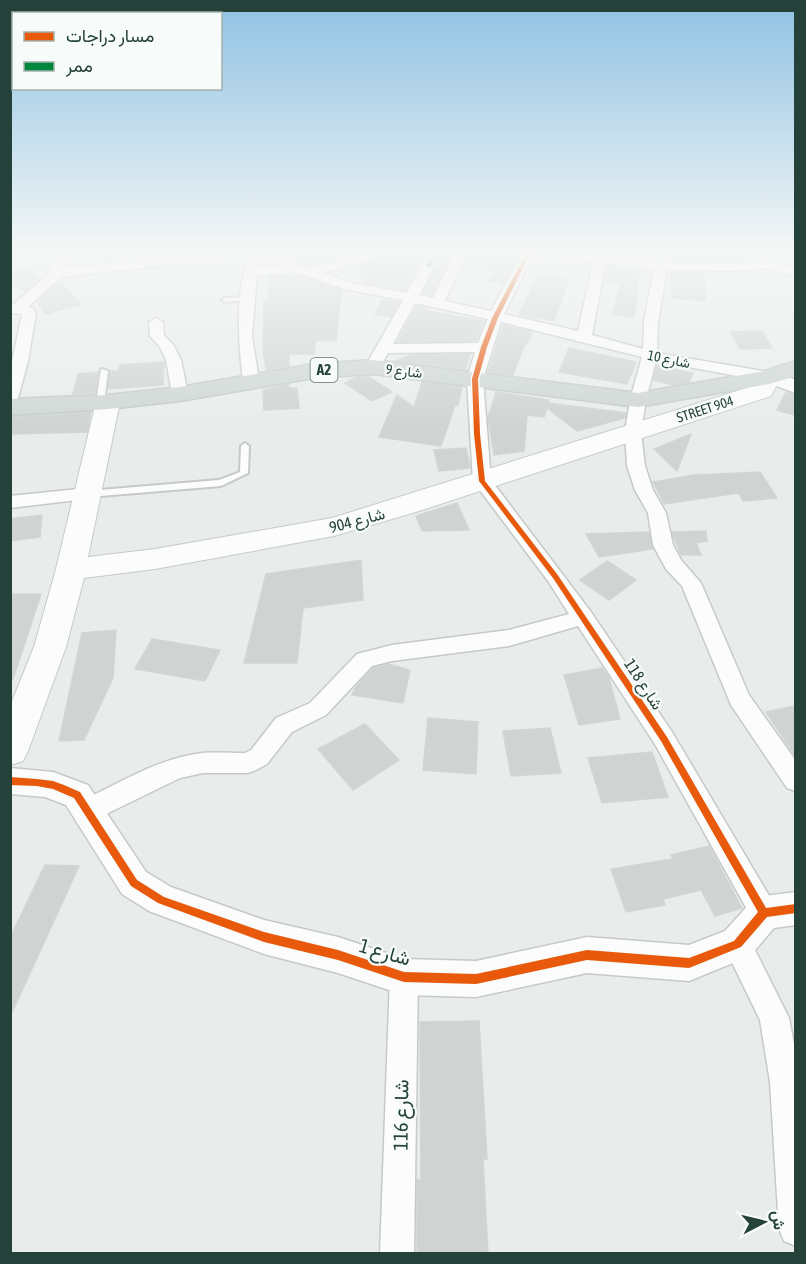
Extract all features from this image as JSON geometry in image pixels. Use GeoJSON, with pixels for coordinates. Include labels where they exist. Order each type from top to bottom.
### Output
{"type":"FeatureCollection","features":[{"type":"Feature","properties":{"kind":"main road","name":"شارع 9"},"geometry":{"type":"LineString","coordinates":[[10,407],[104,402],[180,394],[377,358],[475,379],[638,400],[769,376],[795,368]]}},
{"type":"Feature","properties":{"kind":"main road","name":"STREET 904"},"geometry":{"type":"LineString","coordinates":[[633,432],[763,391],[769,376]]}},
{"type":"Feature","properties":{"kind":"main road"},"geometry":{"type":"LineString","coordinates":[[10,751],[19,711],[50,647],[88,494],[104,402]]}},
{"type":"Feature","properties":{"kind":"main road","name":"شارع 904"},"geometry":{"type":"LineString","coordinates":[[71,569],[155,559],[303,534],[364,519],[633,432]]}},
{"type":"Feature","properties":{"kind":"street"},"geometry":{"type":"LineString","coordinates":[[10,398],[21,362],[29,314],[26,311]]}},
{"type":"Feature","properties":{"kind":"street"},"geometry":{"type":"LineString","coordinates":[[247,311],[245,336],[251,380]]}},
{"type":"Feature","properties":{"kind":"street"},"geometry":{"type":"LineString","coordinates":[[377,358],[403,311]]}},
{"type":"Feature","properties":{"kind":"street","name":"شارع 10"},"geometry":{"type":"LineString","coordinates":[[468,311],[584,337],[650,355],[769,376]]}},
{"type":"Feature","properties":{"kind":"street"},"geometry":{"type":"LineString","coordinates":[[482,481],[475,379],[484,347],[499,311]]}},
{"type":"Feature","properties":{"kind":"street"},"geometry":{"type":"LineString","coordinates":[[584,337],[589,311]]}},
{"type":"Feature","properties":{"kind":"street"},"geometry":{"type":"LineString","coordinates":[[653,311],[650,355],[638,400],[633,432],[636,466],[644,490],[657,513],[663,545],[673,564],[691,583],[739,699],[795,781]]}},
{"type":"Feature","properties":{"kind":"street"},"geometry":{"type":"LineString","coordinates":[[156,322],[155,333],[170,352],[180,394]]}},
{"type":"Feature","properties":{"kind":"street"},"geometry":{"type":"LineString","coordinates":[[377,358],[484,347]]}},
{"type":"Feature","properties":{"kind":"street"},"geometry":{"type":"LineString","coordinates":[[769,376],[795,387]]}},
{"type":"Feature","properties":{"kind":"street","name":"شارع 118"},"geometry":{"type":"LineString","coordinates":[[482,481],[584,617],[780,911]]}},
{"type":"Feature","properties":{"kind":"street"},"geometry":{"type":"LineString","coordinates":[[10,502],[88,494]]}},
{"type":"Feature","properties":{"kind":"street"},"geometry":{"type":"LineString","coordinates":[[89,810],[154,777],[178,768],[203,763],[248,763],[259,757],[284,725],[318,709],[351,672],[366,660],[392,653],[509,638],[584,617]]}},
{"type":"Feature","properties":{"kind":"street","name":"شارع 1"},"geometry":{"type":"LineString","coordinates":[[10,781],[42,782],[64,787],[77,795],[89,810],[134,884],[161,900],[264,937],[338,955],[404,977],[476,979],[587,955],[689,963],[737,944],[780,911]]}},
{"type":"Feature","properties":{"kind":"street"},"geometry":{"type":"LineString","coordinates":[[737,944],[774,1018],[785,1082],[795,1229]]}},
{"type":"Feature","properties":{"kind":"street","name":"شارع 116"},"geometry":{"type":"LineString","coordinates":[[397,1254],[404,977]]}},
{"type":"Feature","properties":{"kind":"lane"},"geometry":{"type":"LineString","coordinates":[[104,371],[104,402]]}},
{"type":"Feature","properties":{"kind":"lane"},"geometry":{"type":"LineString","coordinates":[[88,494],[221,483],[244,473],[245,446]]}},
{"type":"Feature","properties":{"kind":"building"},"geometry":{"type":"Polygon","coordinates":[[[264,311],[339,311],[336,341],[314,340],[316,341],[314,354],[289,354],[289,366],[266,370],[263,350],[264,311]]]}},
{"type":"Feature","properties":{"kind":"building"},"geometry":{"type":"Polygon","coordinates":[[[377,311],[394,311],[391,317],[375,314],[377,311]]]}},
{"type":"Feature","properties":{"kind":"building"},"geometry":{"type":"Polygon","coordinates":[[[413,311],[428,311],[485,321],[476,341],[397,342],[413,311]]]}},
{"type":"Feature","properties":{"kind":"building"},"geometry":{"type":"Polygon","coordinates":[[[521,311],[558,311],[554,321],[519,315],[521,311]]]}},
{"type":"Feature","properties":{"kind":"building"},"geometry":{"type":"Polygon","coordinates":[[[614,311],[635,311],[634,317],[613,314],[614,311]]]}},
{"type":"Feature","properties":{"kind":"building"},"geometry":{"type":"Polygon","coordinates":[[[503,325],[532,332],[527,344],[525,343],[513,375],[488,372],[503,325]]]}},
{"type":"Feature","properties":{"kind":"building"},"geometry":{"type":"Polygon","coordinates":[[[762,331],[772,348],[740,349],[731,332],[762,331]]]}},
{"type":"Feature","properties":{"kind":"building"},"geometry":{"type":"Polygon","coordinates":[[[569,348],[636,362],[627,384],[559,372],[569,348]]]}},
{"type":"Feature","properties":{"kind":"building"},"geometry":{"type":"Polygon","coordinates":[[[470,354],[466,369],[396,361],[410,355],[470,354]]]}},
{"type":"Feature","properties":{"kind":"building"},"geometry":{"type":"Polygon","coordinates":[[[164,362],[163,385],[108,389],[110,371],[119,371],[119,365],[164,362]]]}},
{"type":"Feature","properties":{"kind":"building"},"geometry":{"type":"Polygon","coordinates":[[[657,365],[693,373],[689,382],[673,385],[653,380],[657,365]]]}},
{"type":"Feature","properties":{"kind":"building"},"geometry":{"type":"Polygon","coordinates":[[[98,372],[95,393],[73,394],[78,374],[98,372]]]}},
{"type":"Feature","properties":{"kind":"building"},"geometry":{"type":"Polygon","coordinates":[[[357,377],[369,377],[392,392],[372,401],[345,383],[357,377]]]}},
{"type":"Feature","properties":{"kind":"building"},"geometry":{"type":"Polygon","coordinates":[[[422,382],[462,387],[458,405],[455,405],[441,446],[379,437],[397,395],[414,407],[422,382]]]}},
{"type":"Feature","properties":{"kind":"building"},"geometry":{"type":"Polygon","coordinates":[[[289,384],[289,388],[297,388],[299,408],[264,410],[263,390],[289,384]]]}},
{"type":"Feature","properties":{"kind":"building"},"geometry":{"type":"Polygon","coordinates":[[[496,392],[549,400],[548,403],[626,413],[625,418],[577,431],[547,408],[544,417],[527,415],[524,451],[494,455],[488,417],[496,392]]]}},
{"type":"Feature","properties":{"kind":"building"},"geometry":{"type":"Polygon","coordinates":[[[786,392],[795,395],[795,415],[777,410],[786,392]]]}},
{"type":"Feature","properties":{"kind":"building"},"geometry":{"type":"Polygon","coordinates":[[[91,412],[87,432],[10,434],[10,417],[91,412]]]}},
{"type":"Feature","properties":{"kind":"building"},"geometry":{"type":"Polygon","coordinates":[[[691,434],[677,471],[654,449],[691,434]]]}},
{"type":"Feature","properties":{"kind":"building"},"geometry":{"type":"Polygon","coordinates":[[[466,448],[470,468],[439,471],[434,450],[466,448]]]}},
{"type":"Feature","properties":{"kind":"building"},"geometry":{"type":"Polygon","coordinates":[[[760,472],[777,498],[743,501],[739,493],[664,504],[653,482],[694,475],[760,472]]]}},
{"type":"Feature","properties":{"kind":"building"},"geometry":{"type":"Polygon","coordinates":[[[457,503],[469,530],[422,531],[416,516],[457,503]]]}},
{"type":"Feature","properties":{"kind":"building"},"geometry":{"type":"Polygon","coordinates":[[[42,515],[40,537],[10,541],[10,519],[42,515]]]}},
{"type":"Feature","properties":{"kind":"building"},"geometry":{"type":"Polygon","coordinates":[[[706,531],[707,541],[696,543],[701,555],[681,555],[672,532],[706,531]]]}},
{"type":"Feature","properties":{"kind":"building"},"geometry":{"type":"Polygon","coordinates":[[[649,532],[653,549],[599,557],[586,534],[649,532]]]}},
{"type":"Feature","properties":{"kind":"building"},"geometry":{"type":"Polygon","coordinates":[[[361,560],[363,600],[303,608],[297,663],[244,663],[266,574],[361,560]]]}},
{"type":"Feature","properties":{"kind":"building"},"geometry":{"type":"Polygon","coordinates":[[[607,561],[636,580],[609,600],[580,580],[607,561]]]}},
{"type":"Feature","properties":{"kind":"building"},"geometry":{"type":"Polygon","coordinates":[[[10,594],[41,594],[13,679],[10,679],[10,594]]]}},
{"type":"Feature","properties":{"kind":"building"},"geometry":{"type":"Polygon","coordinates":[[[116,630],[113,678],[84,740],[59,741],[82,633],[116,630]]]}},
{"type":"Feature","properties":{"kind":"building"},"geometry":{"type":"Polygon","coordinates":[[[152,639],[220,650],[205,681],[135,669],[152,639]]]}},
{"type":"Feature","properties":{"kind":"building"},"geometry":{"type":"Polygon","coordinates":[[[388,664],[410,670],[403,703],[352,695],[373,668],[388,664]]]}},
{"type":"Feature","properties":{"kind":"building"},"geometry":{"type":"Polygon","coordinates":[[[602,668],[609,678],[620,719],[579,725],[564,675],[602,668]]]}},
{"type":"Feature","properties":{"kind":"building"},"geometry":{"type":"Polygon","coordinates":[[[795,706],[795,756],[766,712],[795,706]]]}},
{"type":"Feature","properties":{"kind":"building"},"geometry":{"type":"Polygon","coordinates":[[[428,718],[478,722],[476,774],[423,770],[428,718]]]}},
{"type":"Feature","properties":{"kind":"building"},"geometry":{"type":"Polygon","coordinates":[[[365,724],[399,760],[353,790],[318,749],[365,724]]]}},
{"type":"Feature","properties":{"kind":"building"},"geometry":{"type":"Polygon","coordinates":[[[550,728],[561,773],[511,776],[503,731],[550,728]]]}},
{"type":"Feature","properties":{"kind":"building"},"geometry":{"type":"Polygon","coordinates":[[[652,752],[668,797],[602,803],[588,758],[652,752]]]}},
{"type":"Feature","properties":{"kind":"building"},"geometry":{"type":"Polygon","coordinates":[[[709,846],[742,908],[715,916],[701,890],[663,899],[665,905],[626,912],[611,869],[673,859],[671,855],[709,846]]]}},
{"type":"Feature","properties":{"kind":"building"},"geometry":{"type":"Polygon","coordinates":[[[45,865],[79,866],[10,1017],[10,938],[45,865]]]}},
{"type":"Feature","properties":{"kind":"building"},"geometry":{"type":"Polygon","coordinates":[[[479,1021],[487,1159],[483,1159],[488,1254],[417,1254],[417,1180],[421,1180],[420,1022],[479,1021]]]}},
{"type":"Feature","properties":{"kind":"cycle path"},"geometry":{"type":"LineString","coordinates":[[499,311],[484,347],[475,379],[482,481],[555,576],[664,739],[764,913]]}},
{"type":"Feature","properties":{"kind":"cycle path"},"geometry":{"type":"LineString","coordinates":[[10,781],[53,785],[77,795],[134,883],[161,900],[264,937],[338,955],[404,977],[476,979],[587,955],[689,963],[737,944],[764,913],[796,908]]}}]}
